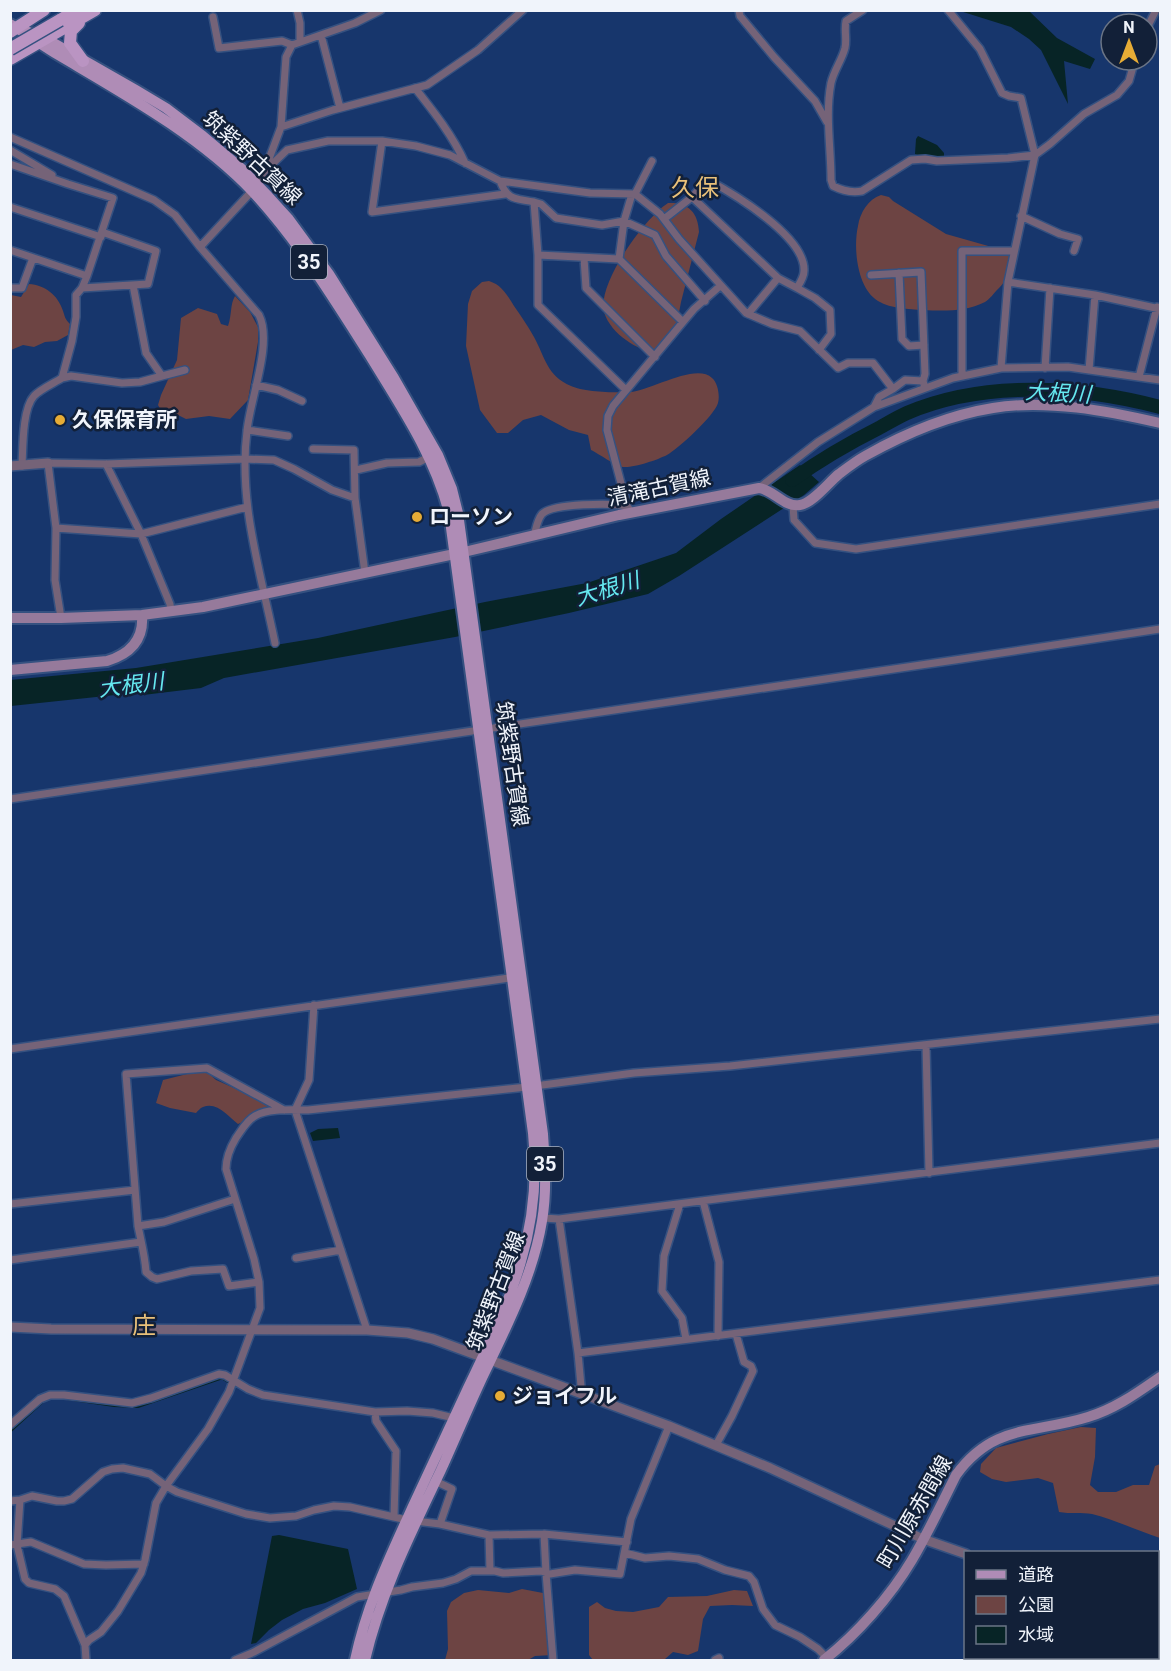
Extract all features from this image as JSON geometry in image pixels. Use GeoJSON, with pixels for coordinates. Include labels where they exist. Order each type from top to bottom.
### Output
{"type":"FeatureCollection","features":[{"type":"Feature","properties":{"kind":"highway"},"geometry":{"type":"LineString","coordinates":[[13,28],[55,14],[76,10]]}},
{"type":"Feature","properties":{"kind":"highway"},"geometry":{"type":"LineString","coordinates":[[10,59],[96,10]]}},
{"type":"Feature","properties":{"kind":"highway"},"geometry":{"type":"LineString","coordinates":[[83,61],[70,43],[71,30],[96,10]]}},
{"type":"Feature","properties":{"kind":"highway"},"geometry":{"type":"LineString","coordinates":[[10,40],[55,14]]}},
{"type":"Feature","properties":{"kind":"highway"},"geometry":{"type":"LineString","coordinates":[[10,50],[55,14]]}},
{"type":"Feature","properties":{"kind":"main road","name":"筑紫野古賀線"},"geometry":{"type":"LineString","coordinates":[[13,28],[83,61],[166,108],[203,136],[288,218],[329,274],[394,378],[438,455],[452,489],[458,513],[459,553],[465,602],[532,1086],[544,1157],[543,1218],[529,1272],[486,1360],[454,1418],[379,1594],[355,1660]]}},
{"type":"Feature","properties":{"kind":"main road","name":"筑紫野古賀線"},"geometry":{"type":"LineString","coordinates":[[41,41],[158,116],[255,188],[322,281],[387,384],[429,457],[444,492],[459,553]]}},
{"type":"Feature","properties":{"kind":"main road"},"geometry":{"type":"LineString","coordinates":[[762,489],[791,505],[803,505],[853,464],[883,446],[929,426],[974,412],[1013,405],[1088,410],[1161,423]]}},
{"type":"Feature","properties":{"kind":"main road","name":"清滝古賀線"},"geometry":{"type":"LineString","coordinates":[[10,618],[142,615],[171,612],[459,553],[534,536],[629,509],[762,489]]}},
{"type":"Feature","properties":{"kind":"main road"},"geometry":{"type":"LineString","coordinates":[[10,670],[117,658],[134,646],[140,637],[142,615]]}},
{"type":"Feature","properties":{"kind":"main road","name":"筑紫野古賀線"},"geometry":{"type":"LineString","coordinates":[[412,1521],[435,1481],[486,1360],[520,1269],[531,1222],[536,1180],[532,1086]]}},
{"type":"Feature","properties":{"kind":"main road","name":"町川原赤間線"},"geometry":{"type":"LineString","coordinates":[[826,1659],[892,1591],[912,1560],[956,1475],[966,1462],[986,1445],[1015,1432],[1069,1422],[1101,1412],[1123,1402],[1161,1377]]}},
{"type":"Feature","properties":{"kind":"main road","name":"筑紫野古賀線"},"geometry":{"type":"LineString","coordinates":[[365,1660],[379,1594]]}},
{"type":"Feature","properties":{"kind":"street"},"geometry":{"type":"LineString","coordinates":[[200,247],[255,188],[264,171],[281,127],[286,57],[296,44],[300,23],[297,10]]}},
{"type":"Feature","properties":{"kind":"street"},"geometry":{"type":"LineString","coordinates":[[213,16],[219,48],[282,41],[296,44],[355,23],[381,10]]}},
{"type":"Feature","properties":{"kind":"street"},"geometry":{"type":"LineString","coordinates":[[281,127],[340,108],[427,85],[478,50],[524,10]]}},
{"type":"Feature","properties":{"kind":"street"},"geometry":{"type":"LineString","coordinates":[[739,10],[740,16],[774,57],[815,101],[827,122]]}},
{"type":"Feature","properties":{"kind":"street"},"geometry":{"type":"LineString","coordinates":[[863,10],[846,21],[845,47],[831,85],[827,122],[831,180],[833,186],[841,190],[862,191],[911,160],[937,161],[1035,155],[1084,114],[1117,95],[1130,81],[1132,72]]}},
{"type":"Feature","properties":{"kind":"street"},"geometry":{"type":"LineString","coordinates":[[948,10],[980,50],[1002,93],[1021,98],[1035,155],[1008,282],[1001,368]]}},
{"type":"Feature","properties":{"kind":"street"},"geometry":{"type":"LineString","coordinates":[[321,35],[340,108]]}},
{"type":"Feature","properties":{"kind":"street"},"geometry":{"type":"LineString","coordinates":[[415,88],[446,129],[465,163]]}},
{"type":"Feature","properties":{"kind":"street"},"geometry":{"type":"LineString","coordinates":[[10,137],[154,200],[175,215],[254,308],[264,324],[264,343],[247,430],[245,459],[247,507],[275,643]]}},
{"type":"Feature","properties":{"kind":"street"},"geometry":{"type":"LineString","coordinates":[[264,171],[287,150],[328,141],[382,141],[416,146],[450,155],[500,181],[590,193],[634,194],[660,214],[720,286],[748,314],[772,324],[800,331],[838,368],[848,363],[873,363],[893,389]]}},
{"type":"Feature","properties":{"kind":"street"},"geometry":{"type":"LineString","coordinates":[[382,141],[372,212],[505,194],[541,204],[556,218],[602,225],[624,221],[655,235],[666,256],[705,301]]}},
{"type":"Feature","properties":{"kind":"street"},"geometry":{"type":"LineString","coordinates":[[10,150],[68,184]]}},
{"type":"Feature","properties":{"kind":"street"},"geometry":{"type":"LineString","coordinates":[[619,259],[624,221],[634,194],[652,161]]}},
{"type":"Feature","properties":{"kind":"street"},"geometry":{"type":"LineString","coordinates":[[10,164],[113,198],[87,276],[76,295],[76,317],[72,341],[62,378]]}},
{"type":"Feature","properties":{"kind":"street"},"geometry":{"type":"LineString","coordinates":[[664,219],[692,197],[708,180],[746,202],[780,229],[799,253],[805,268],[797,288]]}},
{"type":"Feature","properties":{"kind":"street"},"geometry":{"type":"LineString","coordinates":[[500,181],[505,194]]}},
{"type":"Feature","properties":{"kind":"street"},"geometry":{"type":"LineString","coordinates":[[692,197],[778,278],[815,298],[830,310],[831,334],[819,350]]}},
{"type":"Feature","properties":{"kind":"street"},"geometry":{"type":"LineString","coordinates":[[534,202],[538,255],[538,305],[626,390]]}},
{"type":"Feature","properties":{"kind":"street"},"geometry":{"type":"LineString","coordinates":[[10,207],[156,251],[148,284],[82,288]]}},
{"type":"Feature","properties":{"kind":"street"},"geometry":{"type":"LineString","coordinates":[[1021,216],[1060,234],[1078,238],[1074,252]]}},
{"type":"Feature","properties":{"kind":"street"},"geometry":{"type":"LineString","coordinates":[[10,250],[87,276]]}},
{"type":"Feature","properties":{"kind":"street"},"geometry":{"type":"LineString","coordinates":[[962,376],[962,251],[1013,251]]}},
{"type":"Feature","properties":{"kind":"street"},"geometry":{"type":"LineString","coordinates":[[538,255],[619,259],[683,322]]}},
{"type":"Feature","properties":{"kind":"street"},"geometry":{"type":"LineString","coordinates":[[10,288],[22,288],[33,258]]}},
{"type":"Feature","properties":{"kind":"street"},"geometry":{"type":"LineString","coordinates":[[584,258],[586,288],[655,357]]}},
{"type":"Feature","properties":{"kind":"street"},"geometry":{"type":"LineString","coordinates":[[871,275],[921,272],[924,384]]}},
{"type":"Feature","properties":{"kind":"street"},"geometry":{"type":"LineString","coordinates":[[899,273],[902,339],[909,346],[924,345]]}},
{"type":"Feature","properties":{"kind":"street"},"geometry":{"type":"LineString","coordinates":[[748,314],[778,278]]}},
{"type":"Feature","properties":{"kind":"street"},"geometry":{"type":"LineString","coordinates":[[1008,282],[1095,295],[1159,308],[1138,377]]}},
{"type":"Feature","properties":{"kind":"street"},"geometry":{"type":"LineString","coordinates":[[133,285],[146,353],[162,376]]}},
{"type":"Feature","properties":{"kind":"street"},"geometry":{"type":"LineString","coordinates":[[629,509],[607,430],[608,417],[613,406],[694,309],[720,286]]}},
{"type":"Feature","properties":{"kind":"street"},"geometry":{"type":"LineString","coordinates":[[1045,368],[1050,288]]}},
{"type":"Feature","properties":{"kind":"street"},"geometry":{"type":"LineString","coordinates":[[1089,370],[1095,295]]}},
{"type":"Feature","properties":{"kind":"street"},"geometry":{"type":"LineString","coordinates":[[762,489],[818,442],[874,407],[924,384],[1001,368],[1068,367],[1161,380]]}},
{"type":"Feature","properties":{"kind":"street"},"geometry":{"type":"LineString","coordinates":[[22,466],[23,428],[33,396],[62,378],[71,376],[122,383],[140,382],[185,370]]}},
{"type":"Feature","properties":{"kind":"street"},"geometry":{"type":"LineString","coordinates":[[874,407],[879,397],[905,380],[924,384]]}},
{"type":"Feature","properties":{"kind":"street"},"geometry":{"type":"LineString","coordinates":[[256,385],[278,390],[302,400]]}},
{"type":"Feature","properties":{"kind":"street"},"geometry":{"type":"LineString","coordinates":[[247,430],[288,436]]}},
{"type":"Feature","properties":{"kind":"street"},"geometry":{"type":"LineString","coordinates":[[313,449],[354,450],[355,498],[365,573]]}},
{"type":"Feature","properties":{"kind":"street"},"geometry":{"type":"LineString","coordinates":[[356,470],[387,463],[419,462],[429,457]]}},
{"type":"Feature","properties":{"kind":"street"},"geometry":{"type":"LineString","coordinates":[[10,466],[48,462],[106,464],[274,460],[332,490],[355,498]]}},
{"type":"Feature","properties":{"kind":"street"},"geometry":{"type":"LineString","coordinates":[[48,462],[56,528],[54,580],[61,618]]}},
{"type":"Feature","properties":{"kind":"street"},"geometry":{"type":"LineString","coordinates":[[106,464],[141,534],[170,604],[171,612]]}},
{"type":"Feature","properties":{"kind":"street"},"geometry":{"type":"LineString","coordinates":[[534,536],[541,515],[554,508],[617,504],[629,509]]}},
{"type":"Feature","properties":{"kind":"street"},"geometry":{"type":"LineString","coordinates":[[791,505],[794,520],[814,543],[856,549],[1161,504]]}},
{"type":"Feature","properties":{"kind":"street"},"geometry":{"type":"LineString","coordinates":[[56,528],[141,534],[247,507]]}},
{"type":"Feature","properties":{"kind":"street"},"geometry":{"type":"LineString","coordinates":[[10,799],[483,731],[1161,629]]}},
{"type":"Feature","properties":{"kind":"street"},"geometry":{"type":"LineString","coordinates":[[10,1049],[517,976]]}},
{"type":"Feature","properties":{"kind":"street"},"geometry":{"type":"LineString","coordinates":[[314,1005],[309,1080],[295,1110],[367,1330]]}},
{"type":"Feature","properties":{"kind":"street"},"geometry":{"type":"LineString","coordinates":[[85,1646],[89,1640],[101,1632],[118,1611],[141,1573],[156,1503],[208,1429],[229,1392],[260,1308],[259,1282],[254,1259],[226,1169],[226,1158],[235,1139],[255,1115],[284,1110],[532,1086],[634,1073],[730,1066],[1161,1019]]}},
{"type":"Feature","properties":{"kind":"street"},"geometry":{"type":"LineString","coordinates":[[926,1045],[928,1173]]}},
{"type":"Feature","properties":{"kind":"street"},"geometry":{"type":"LineString","coordinates":[[259,1282],[228,1286],[224,1269],[191,1271],[158,1279],[146,1272],[144,1246],[138,1226],[126,1074],[207,1068],[284,1110]]}},
{"type":"Feature","properties":{"kind":"street"},"geometry":{"type":"LineString","coordinates":[[543,1218],[559,1219],[1161,1143]]}},
{"type":"Feature","properties":{"kind":"street"},"geometry":{"type":"LineString","coordinates":[[10,1204],[135,1190]]}},
{"type":"Feature","properties":{"kind":"street"},"geometry":{"type":"LineString","coordinates":[[138,1226],[164,1222],[235,1199]]}},
{"type":"Feature","properties":{"kind":"street"},"geometry":{"type":"LineString","coordinates":[[703,1201],[719,1262],[718,1336]]}},
{"type":"Feature","properties":{"kind":"street"},"geometry":{"type":"LineString","coordinates":[[680,1204],[664,1256],[662,1291],[682,1318],[686,1339]]}},
{"type":"Feature","properties":{"kind":"street"},"geometry":{"type":"LineString","coordinates":[[559,1219],[578,1353],[580,1394]]}},
{"type":"Feature","properties":{"kind":"street"},"geometry":{"type":"LineString","coordinates":[[10,1260],[141,1242]]}},
{"type":"Feature","properties":{"kind":"street"},"geometry":{"type":"LineString","coordinates":[[296,1258],[341,1250]]}},
{"type":"Feature","properties":{"kind":"street"},"geometry":{"type":"LineString","coordinates":[[578,1353],[1161,1280]]}},
{"type":"Feature","properties":{"kind":"street"},"geometry":{"type":"LineString","coordinates":[[10,1327],[367,1330],[408,1333],[669,1426],[819,1490],[923,1539],[964,1553]]}},
{"type":"Feature","properties":{"kind":"street"},"geometry":{"type":"LineString","coordinates":[[716,1445],[753,1371],[751,1366],[744,1362],[736,1334]]}},
{"type":"Feature","properties":{"kind":"street"},"geometry":{"type":"LineString","coordinates":[[10,1425],[40,1399],[50,1395],[132,1403],[219,1374],[263,1395],[375,1412],[407,1411],[433,1413],[454,1418]]}},
{"type":"Feature","properties":{"kind":"street"},"geometry":{"type":"LineString","coordinates":[[375,1412],[376,1421],[396,1451],[394,1517]]}},
{"type":"Feature","properties":{"kind":"street"},"geometry":{"type":"LineString","coordinates":[[235,1660],[357,1598],[442,1583],[471,1571],[495,1570],[503,1574],[541,1571],[550,1574],[575,1570],[620,1574],[631,1519],[669,1426]]}},
{"type":"Feature","properties":{"kind":"street"},"geometry":{"type":"LineString","coordinates":[[10,1501],[32,1496],[57,1501],[72,1499],[103,1472],[123,1468],[150,1474],[177,1492],[246,1514],[270,1518],[296,1516],[334,1506],[350,1507],[489,1535],[544,1534],[627,1542]]}},
{"type":"Feature","properties":{"kind":"street"},"geometry":{"type":"LineString","coordinates":[[435,1481],[452,1489],[440,1524]]}},
{"type":"Feature","properties":{"kind":"street"},"geometry":{"type":"LineString","coordinates":[[20,1500],[14,1545],[25,1579],[30,1583],[55,1589],[64,1596],[85,1646],[86,1660]]}},
{"type":"Feature","properties":{"kind":"street"},"geometry":{"type":"LineString","coordinates":[[544,1534],[553,1660]]}},
{"type":"Feature","properties":{"kind":"street"},"geometry":{"type":"LineString","coordinates":[[489,1535],[490,1570]]}},
{"type":"Feature","properties":{"kind":"street"},"geometry":{"type":"LineString","coordinates":[[14,1545],[32,1542],[84,1564],[144,1564]]}},
{"type":"Feature","properties":{"kind":"street"},"geometry":{"type":"LineString","coordinates":[[625,1553],[645,1558],[669,1556],[698,1559],[725,1570],[749,1576],[754,1582],[763,1609],[775,1625],[800,1637],[818,1649],[826,1659]]}},
{"type":"Feature","properties":{"kind":"green space"},"geometry":{"type":"Polygon","coordinates":[[[881,195],[889,197],[946,234],[1006,251],[1010,256],[1010,272],[1006,280],[985,302],[962,309],[938,311],[906,309],[878,301],[865,287],[861,277],[856,245],[858,226],[863,212],[872,200],[881,195]]]}},
{"type":"Feature","properties":{"kind":"green space"},"geometry":{"type":"Polygon","coordinates":[[[668,203],[681,204],[691,210],[697,219],[699,232],[674,339],[665,350],[644,350],[623,338],[610,324],[604,312],[604,300],[615,269],[625,252],[647,222],[668,203]]]}},
{"type":"Feature","properties":{"kind":"green space"},"geometry":{"type":"Polygon","coordinates":[[[489,281],[506,294],[532,333],[548,365],[563,382],[583,390],[630,392],[684,375],[705,374],[714,380],[719,393],[715,409],[696,431],[667,455],[628,467],[616,464],[591,450],[588,435],[569,430],[541,415],[523,420],[508,433],[497,433],[480,410],[466,346],[468,304],[472,291],[482,282],[489,281]]]}},
{"type":"Feature","properties":{"kind":"green space"},"geometry":{"type":"Polygon","coordinates":[[[29,284],[45,289],[58,300],[70,324],[68,335],[57,341],[45,342],[34,347],[23,345],[11,350],[11,295],[21,297],[29,284]]]}},
{"type":"Feature","properties":{"kind":"green space"},"geometry":{"type":"Polygon","coordinates":[[[235,296],[250,312],[258,327],[258,342],[248,400],[230,419],[209,416],[186,419],[176,414],[163,414],[158,405],[177,360],[181,318],[198,308],[217,314],[221,324],[228,326],[235,296]]]}},
{"type":"Feature","properties":{"kind":"green space"},"geometry":{"type":"Polygon","coordinates":[[[207,1072],[216,1080],[272,1105],[273,1109],[238,1124],[213,1106],[203,1107],[196,1113],[156,1103],[163,1080],[191,1073],[207,1072]]]}},
{"type":"Feature","properties":{"kind":"green space"},"geometry":{"type":"Polygon","coordinates":[[[1081,1427],[1096,1428],[1095,1457],[1090,1485],[1098,1492],[1116,1492],[1133,1485],[1149,1485],[1155,1466],[1160,1464],[1160,1538],[1092,1514],[1059,1512],[1053,1483],[1038,1478],[1006,1482],[992,1479],[980,1472],[981,1464],[996,1448],[1081,1427]]]}},
{"type":"Feature","properties":{"kind":"green space"},"geometry":{"type":"Polygon","coordinates":[[[522,1589],[543,1593],[553,1655],[535,1656],[528,1660],[445,1660],[448,1649],[447,1611],[451,1602],[464,1593],[478,1590],[509,1593],[522,1589]]]}},
{"type":"Feature","properties":{"kind":"green space"},"geometry":{"type":"Polygon","coordinates":[[[734,1590],[747,1591],[753,1606],[710,1606],[703,1619],[698,1651],[688,1655],[673,1652],[665,1659],[647,1660],[593,1660],[589,1655],[589,1607],[597,1602],[605,1608],[633,1612],[659,1607],[668,1597],[707,1596],[734,1590]]]}},
{"type":"Feature","properties":{"kind":"water"},"geometry":{"type":"Polygon","coordinates":[[[960,11],[1029,11],[1057,38],[1095,59],[1090,69],[1064,61],[1068,104],[1041,50],[1029,39],[1011,27],[960,11]]]}},
{"type":"Feature","properties":{"kind":"water"},"geometry":{"type":"Polygon","coordinates":[[[918,136],[937,145],[944,156],[925,157],[915,154],[918,136]]]}},
{"type":"Feature","properties":{"kind":"water"},"geometry":{"type":"Polygon","coordinates":[[[800,465],[819,482],[804,495],[648,594],[455,637],[224,678],[201,688],[11,706],[10,680],[136,668],[318,638],[485,602],[587,583],[676,553],[800,465]]]}},
{"type":"Feature","properties":{"kind":"water"},"geometry":{"type":"Polygon","coordinates":[[[338,1128],[340,1138],[313,1141],[310,1133],[318,1129],[338,1128]]]}},
{"type":"Feature","properties":{"kind":"water"},"geometry":{"type":"Polygon","coordinates":[[[279,1535],[348,1549],[357,1589],[325,1603],[303,1609],[282,1620],[256,1643],[251,1644],[272,1536],[279,1535]]]}},
{"type":"Feature","properties":{"kind":"waterway","name":"大根川"},"geometry":{"type":"LineString","coordinates":[[792,480],[835,452],[904,415],[937,402],[968,395],[1000,391],[1066,391],[1098,394],[1160,407]]}},
{"type":"Feature","properties":{"kind":"waterway"},"geometry":{"type":"LineString","coordinates":[[60,1398],[138,1407],[220,1379],[228,1382]]}},
{"type":"Feature","properties":{"kind":"waterway"},"geometry":{"type":"LineString","coordinates":[[10,1432],[46,1399]]}},
{"type":"Feature","properties":{"kind":"place","name":"久保保育所"},"geometry":{"type":"Point","coordinates":[60,420]}},
{"type":"Feature","properties":{"kind":"place","name":"ローソン"},"geometry":{"type":"Point","coordinates":[417,517]}},
{"type":"Feature","properties":{"kind":"place","name":"ジョイフル"},"geometry":{"type":"Point","coordinates":[500,1396]}},
{"type":"Feature","properties":{"kind":"district","name":"久保"},"geometry":{"type":"Point","coordinates":[695,188]}},
{"type":"Feature","properties":{"kind":"district","name":"庄"},"geometry":{"type":"Point","coordinates":[144,1326]}}]}
